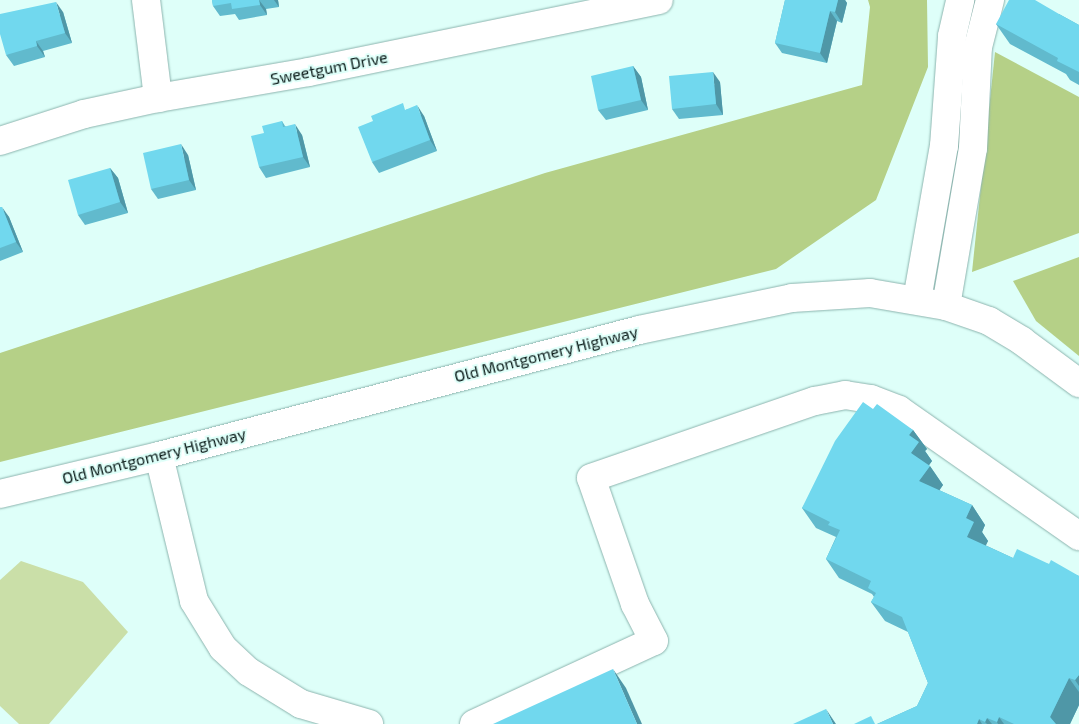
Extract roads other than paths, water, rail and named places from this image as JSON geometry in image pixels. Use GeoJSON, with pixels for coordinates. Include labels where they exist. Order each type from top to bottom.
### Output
{"type":"FeatureCollection","features":[{"type":"Feature","properties":{"kind":"street"},"geometry":{"type":"LineString","coordinates":[[146,0],[158,98]]}},
{"type":"Feature","properties":{"kind":"street","name":"Sweetgum Drive"},"geometry":{"type":"LineString","coordinates":[[0,141],[84,114],[158,98],[309,72],[659,0]]}},
{"type":"Feature","properties":{"kind":"street"},"geometry":{"type":"LineString","coordinates":[[917,300],[944,146],[952,36],[960,0]]}},
{"type":"Feature","properties":{"kind":"street"},"geometry":{"type":"LineString","coordinates":[[946,306],[973,148],[978,47],[990,0]]}},
{"type":"Feature","properties":{"kind":"street","name":"Old Montgomery Highway"},"geometry":{"type":"LineString","coordinates":[[0,494],[159,456],[541,355],[746,306],[792,298],[870,293],[946,306],[989,321],[1022,341],[1079,383]]}},
{"type":"Feature","properties":{"kind":"street"},"geometry":{"type":"LineString","coordinates":[[474,724],[654,641],[635,604],[591,478],[815,402],[846,395],[871,400],[899,410],[1079,536]]}},
{"type":"Feature","properties":{"kind":"street"},"geometry":{"type":"LineString","coordinates":[[159,456],[194,601],[223,648],[249,672],[301,704],[369,724]]}}]}
